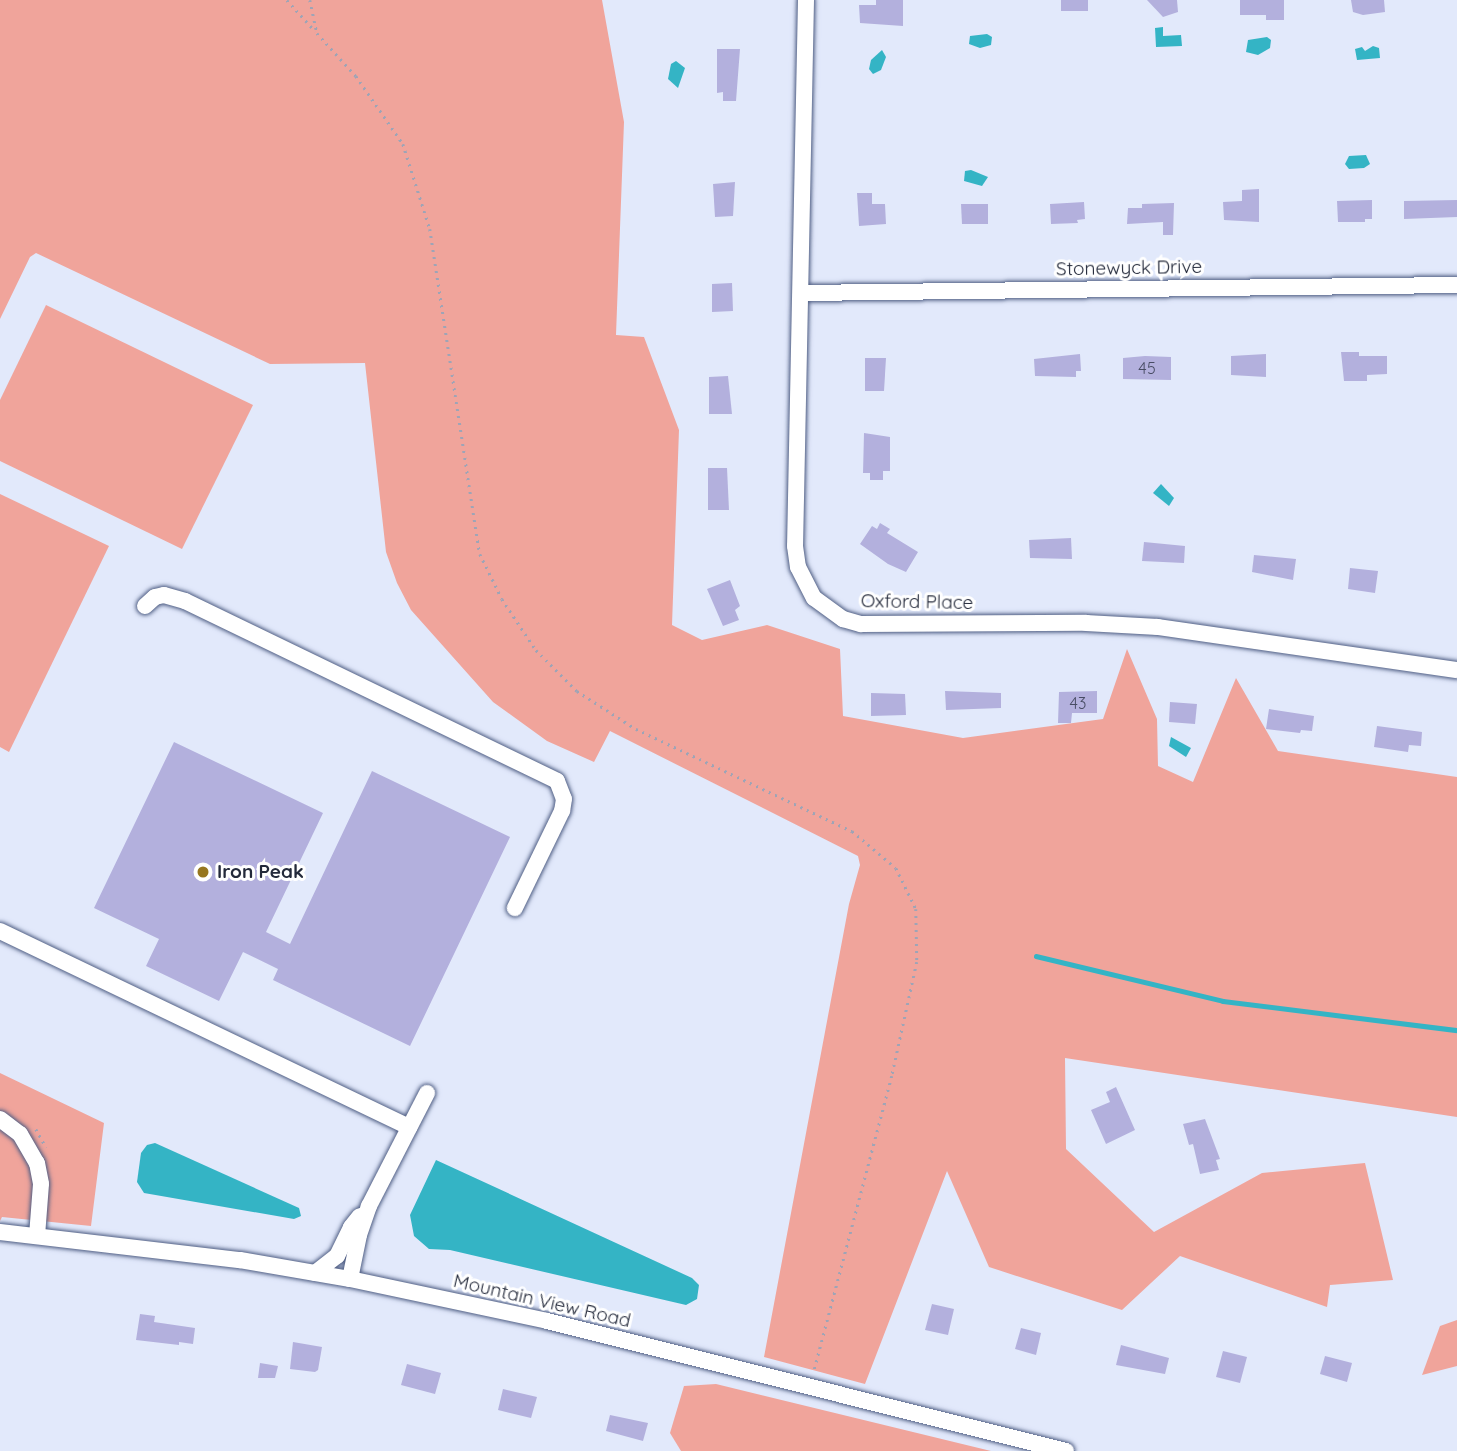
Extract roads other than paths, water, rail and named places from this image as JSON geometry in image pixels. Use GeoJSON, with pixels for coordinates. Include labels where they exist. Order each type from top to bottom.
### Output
{"type":"FeatureCollection","features":[{"type":"Feature","properties":{"kind":"street","name":"Oxford Place"},"geometry":{"type":"LineString","coordinates":[[806,0],[795,546],[804,584],[820,604],[843,619],[861,624],[1086,623],[1158,627],[1457,670]]}},
{"type":"Feature","properties":{"kind":"street","name":"Stonewyck Drive"},"geometry":{"type":"LineString","coordinates":[[801,293],[1457,285]]}},
{"type":"Feature","properties":{"kind":"street"},"geometry":{"type":"LineString","coordinates":[[145,606],[155,597],[164,595],[186,601],[556,781],[564,799],[562,811],[515,908]]}},
{"type":"Feature","properties":{"kind":"street"},"geometry":{"type":"LineString","coordinates":[[0,931],[410,1127]]}},
{"type":"Feature","properties":{"kind":"street"},"geometry":{"type":"LineString","coordinates":[[350,1279],[359,1235],[369,1206],[427,1093]]}},
{"type":"Feature","properties":{"kind":"street"},"geometry":{"type":"LineString","coordinates":[[0,1119],[20,1134],[37,1163],[41,1184],[37,1236]]}},
{"type":"Feature","properties":{"kind":"street"},"geometry":{"type":"LineString","coordinates":[[315,1273],[337,1256],[351,1227],[369,1206]]}},
{"type":"Feature","properties":{"kind":"street","name":"Mountain View Road"},"geometry":{"type":"LineString","coordinates":[[0,1232],[240,1260],[350,1279],[547,1321],[1066,1451]]}},
{"type":"Feature","properties":{"kind":"water"},"geometry":{"type":"Polygon","coordinates":[[[1163,27],[1163,36],[1181,35],[1182,46],[1156,47],[1155,28],[1163,27]]]}},
{"type":"Feature","properties":{"kind":"water"},"geometry":{"type":"Polygon","coordinates":[[[987,34],[992,37],[991,45],[980,48],[969,44],[970,36],[987,34]]]}},
{"type":"Feature","properties":{"kind":"water"},"geometry":{"type":"Polygon","coordinates":[[[1267,37],[1271,40],[1270,48],[1258,55],[1246,52],[1248,40],[1267,37]]]}},
{"type":"Feature","properties":{"kind":"water"},"geometry":{"type":"Polygon","coordinates":[[[1373,46],[1379,48],[1380,58],[1357,60],[1355,49],[1362,47],[1365,51],[1373,46]]]}},
{"type":"Feature","properties":{"kind":"water"},"geometry":{"type":"Polygon","coordinates":[[[882,50],[886,57],[881,70],[873,74],[869,69],[871,60],[882,50]]]}},
{"type":"Feature","properties":{"kind":"water"},"geometry":{"type":"Polygon","coordinates":[[[676,61],[685,68],[678,88],[668,79],[671,64],[676,61]]]}},
{"type":"Feature","properties":{"kind":"water"},"geometry":{"type":"Polygon","coordinates":[[[1366,155],[1370,164],[1364,168],[1349,169],[1345,164],[1349,156],[1366,155]]]}},
{"type":"Feature","properties":{"kind":"water"},"geometry":{"type":"Polygon","coordinates":[[[971,170],[988,177],[982,186],[964,181],[965,171],[971,170]]]}},
{"type":"Feature","properties":{"kind":"water"},"geometry":{"type":"Polygon","coordinates":[[[1161,484],[1174,498],[1169,506],[1153,493],[1161,484]]]}},
{"type":"Feature","properties":{"kind":"water"},"geometry":{"type":"Polygon","coordinates":[[[1171,737],[1191,748],[1186,757],[1169,746],[1171,737]]]}},
{"type":"Feature","properties":{"kind":"water"},"geometry":{"type":"Polygon","coordinates":[[[155,1143],[299,1208],[301,1216],[294,1219],[144,1193],[137,1182],[141,1153],[147,1145],[155,1143]]]}},
{"type":"Feature","properties":{"kind":"water"},"geometry":{"type":"Polygon","coordinates":[[[436,1160],[692,1278],[699,1285],[697,1299],[686,1305],[450,1250],[429,1249],[414,1236],[410,1215],[436,1160]]]}},
{"type":"Feature","properties":{"kind":"waterway"},"geometry":{"type":"LineString","coordinates":[[1036,956],[1223,1001],[1457,1030]]}},
{"type":"Feature","properties":{"kind":"place","name":"Iron Peak"},"geometry":{"type":"Point","coordinates":[203,872]}}]}
